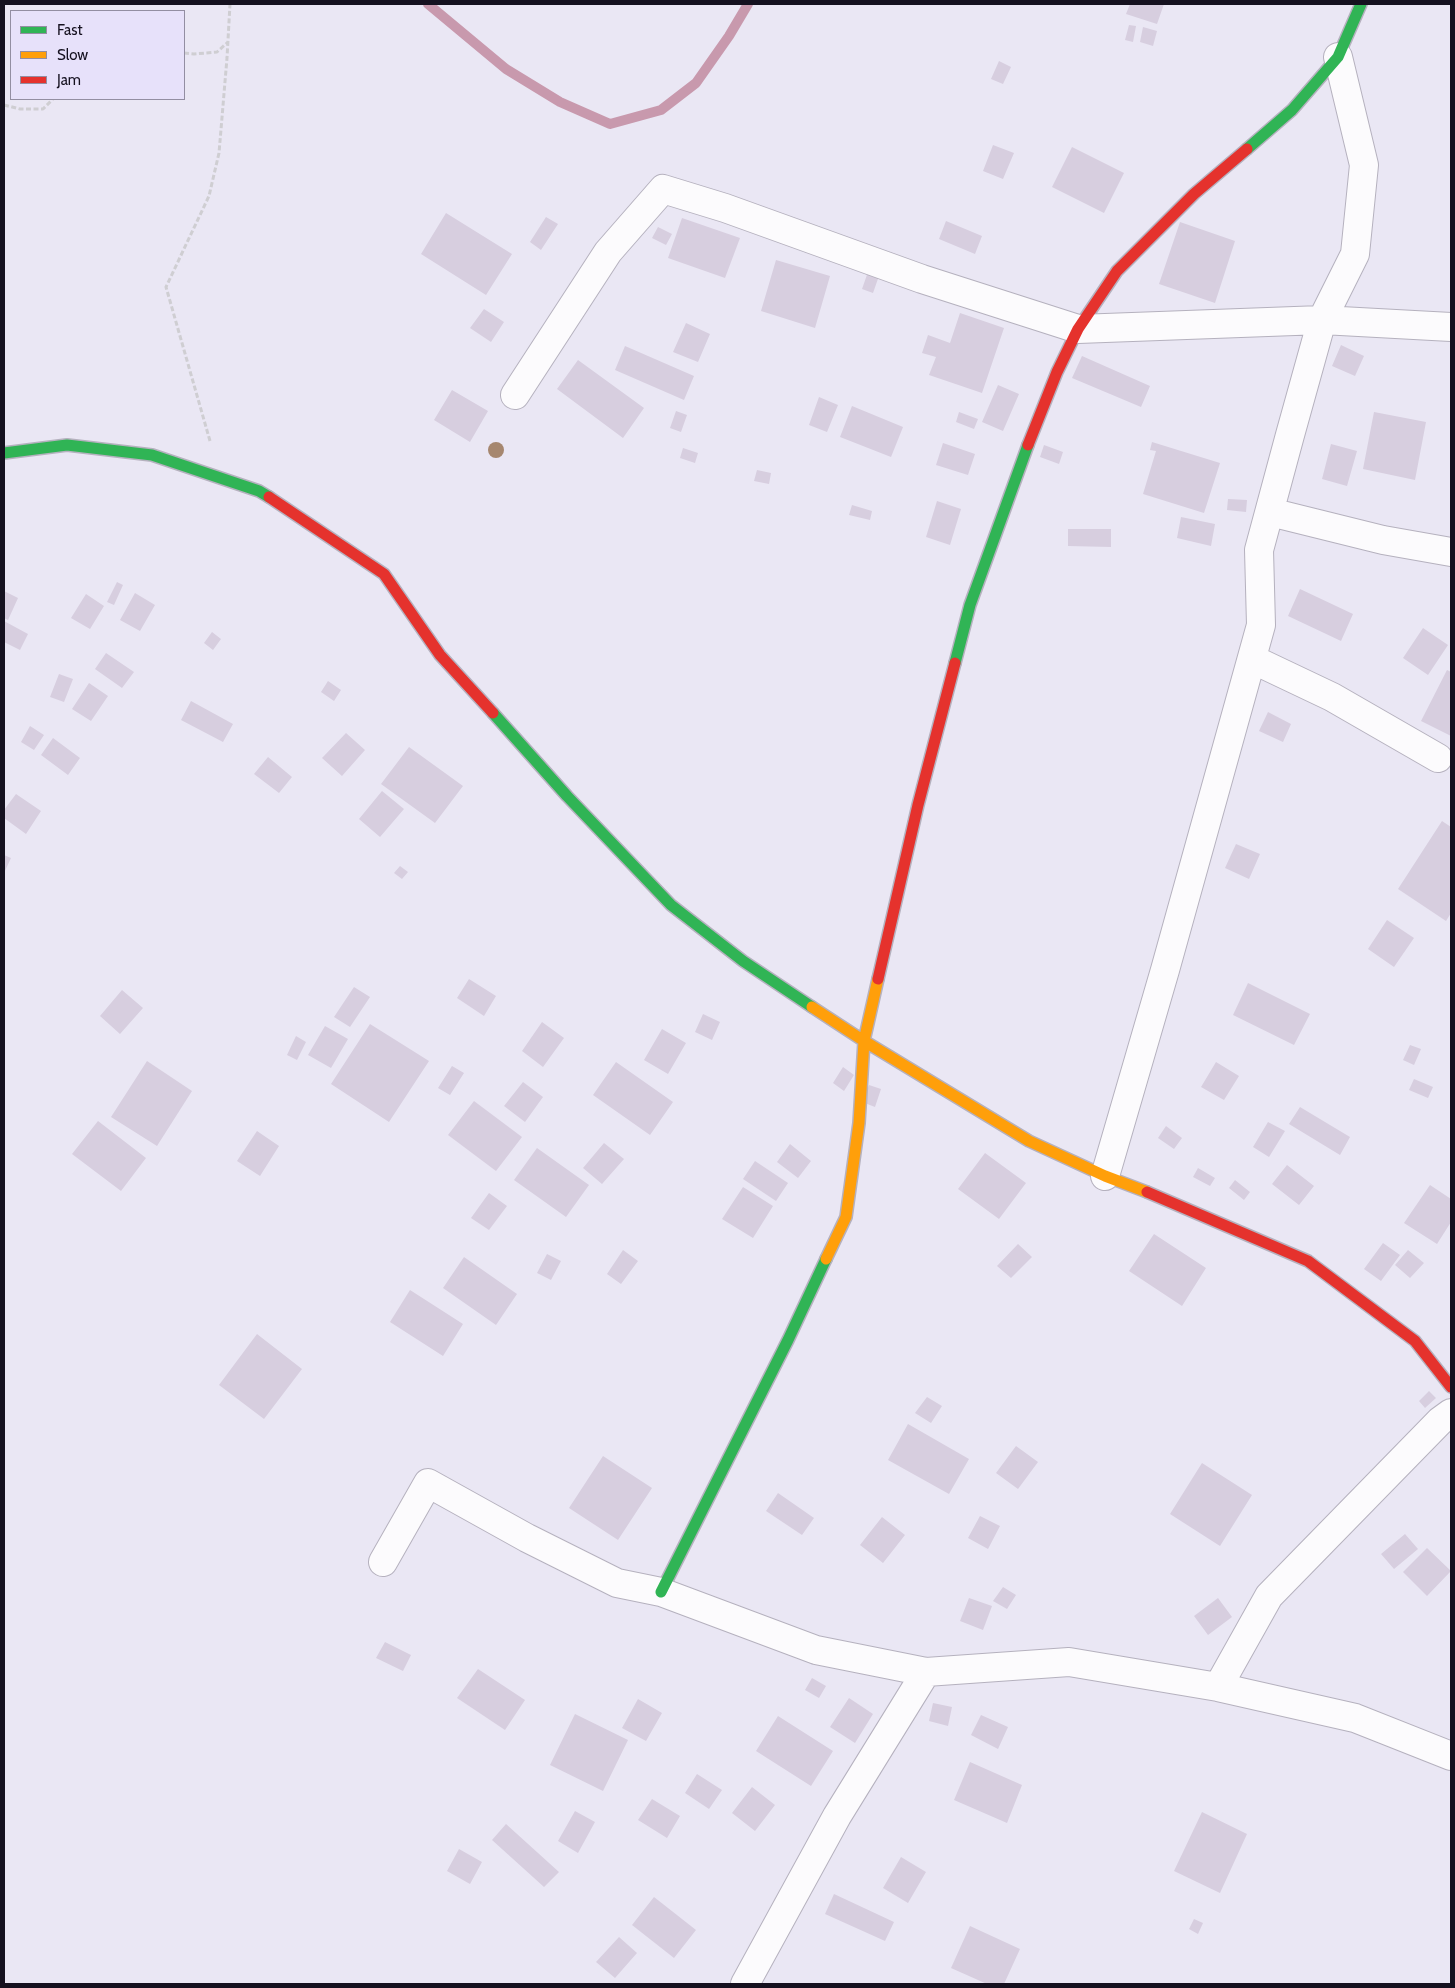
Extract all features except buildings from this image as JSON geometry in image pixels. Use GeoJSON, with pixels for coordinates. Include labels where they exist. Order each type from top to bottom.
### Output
{"type":"FeatureCollection","features":[{"type":"Feature","properties":{"kind":"street"},"geometry":{"type":"LineString","coordinates":[[661,1592],[788,1340],[846,1217],[859,1123],[864,1041],[918,805],[970,605],[1057,372],[1078,330],[1117,271],[1194,194],[1292,110],[1338,57],[1361,4]]}},
{"type":"Feature","properties":{"kind":"street"},"geometry":{"type":"LineString","coordinates":[[1104,1176],[1165,970],[1261,625],[1259,550],[1322,320],[1356,254],[1364,165],[1338,57]]}},
{"type":"Feature","properties":{"kind":"street"},"geometry":{"type":"LineString","coordinates":[[515,395],[608,252],[663,189],[725,208],[922,279],[1078,330],[1322,320],[1451,327]]}},
{"type":"Feature","properties":{"kind":"street"},"geometry":{"type":"LineString","coordinates":[[4,453],[66,445],[152,455],[258,491],[384,574],[440,655],[567,796],[671,905],[743,961],[864,1041],[1029,1141],[1104,1176],[1178,1204],[1308,1261],[1415,1341],[1451,1387]]}},
{"type":"Feature","properties":{"kind":"street"},"geometry":{"type":"LineString","coordinates":[[1270,512],[1383,540],[1451,552]]}},
{"type":"Feature","properties":{"kind":"street"},"geometry":{"type":"LineString","coordinates":[[1252,660],[1332,696],[1438,758]]}},
{"type":"Feature","properties":{"kind":"street"},"geometry":{"type":"LineString","coordinates":[[1218,1687],[1269,1596],[1451,1413]]}},
{"type":"Feature","properties":{"kind":"street"},"geometry":{"type":"LineString","coordinates":[[383,1562],[428,1483],[527,1538],[617,1583],[661,1592],[816,1650],[926,1672],[1069,1662],[1218,1687],[1355,1718],[1451,1756]]}},
{"type":"Feature","properties":{"kind":"street"},"geometry":{"type":"LineString","coordinates":[[745,1984],[837,1816],[926,1672]]}},
{"type":"Feature","properties":{"kind":"path"},"geometry":{"type":"LineString","coordinates":[[220,478],[166,287],[209,196],[219,153],[230,4]]}},
{"type":"Feature","properties":{"kind":"path"},"geometry":{"type":"LineString","coordinates":[[185,53],[217,52],[228,42]]}},
{"type":"Feature","properties":{"kind":"path"},"geometry":{"type":"LineString","coordinates":[[4,105],[20,109],[43,109],[52,100]]}},
{"type":"Feature","properties":{"kind":"waterway"},"geometry":{"type":"LineString","coordinates":[[428,4],[506,69],[560,102],[610,124],[661,110],[696,83],[729,36],[748,4]]}},
{"type":"Feature","properties":{"kind":"traffic: fast"},"geometry":{"type":"LineString","coordinates":[[1247,149],[1292,110],[1338,57],[1361,4]]}},
{"type":"Feature","properties":{"kind":"traffic: fast"},"geometry":{"type":"LineString","coordinates":[[4,453],[67,445],[152,455],[259,491],[269,497]]}},
{"type":"Feature","properties":{"kind":"traffic: fast"},"geometry":{"type":"LineString","coordinates":[[955,663],[970,605],[1028,445]]}},
{"type":"Feature","properties":{"kind":"traffic: fast"},"geometry":{"type":"LineString","coordinates":[[493,713],[567,796],[671,905],[743,961],[812,1007]]}},
{"type":"Feature","properties":{"kind":"traffic: fast"},"geometry":{"type":"LineString","coordinates":[[661,1592],[788,1340],[826,1259]]}},
{"type":"Feature","properties":{"kind":"traffic: slow"},"geometry":{"type":"LineString","coordinates":[[826,1259],[846,1217],[859,1123],[864,1041],[878,979]]}},
{"type":"Feature","properties":{"kind":"traffic: slow"},"geometry":{"type":"LineString","coordinates":[[812,1007],[864,1041],[1029,1141],[1105,1176],[1147,1192]]}},
{"type":"Feature","properties":{"kind":"traffic: jam"},"geometry":{"type":"LineString","coordinates":[[1028,445],[1057,372],[1078,329],[1117,271],[1194,194],[1247,149]]}},
{"type":"Feature","properties":{"kind":"traffic: jam"},"geometry":{"type":"LineString","coordinates":[[269,497],[384,574],[440,655],[493,713]]}},
{"type":"Feature","properties":{"kind":"traffic: jam"},"geometry":{"type":"LineString","coordinates":[[878,979],[918,805],[955,663]]}},
{"type":"Feature","properties":{"kind":"traffic: jam"},"geometry":{"type":"LineString","coordinates":[[1147,1192],[1308,1261],[1415,1341],[1451,1387]]}}]}
